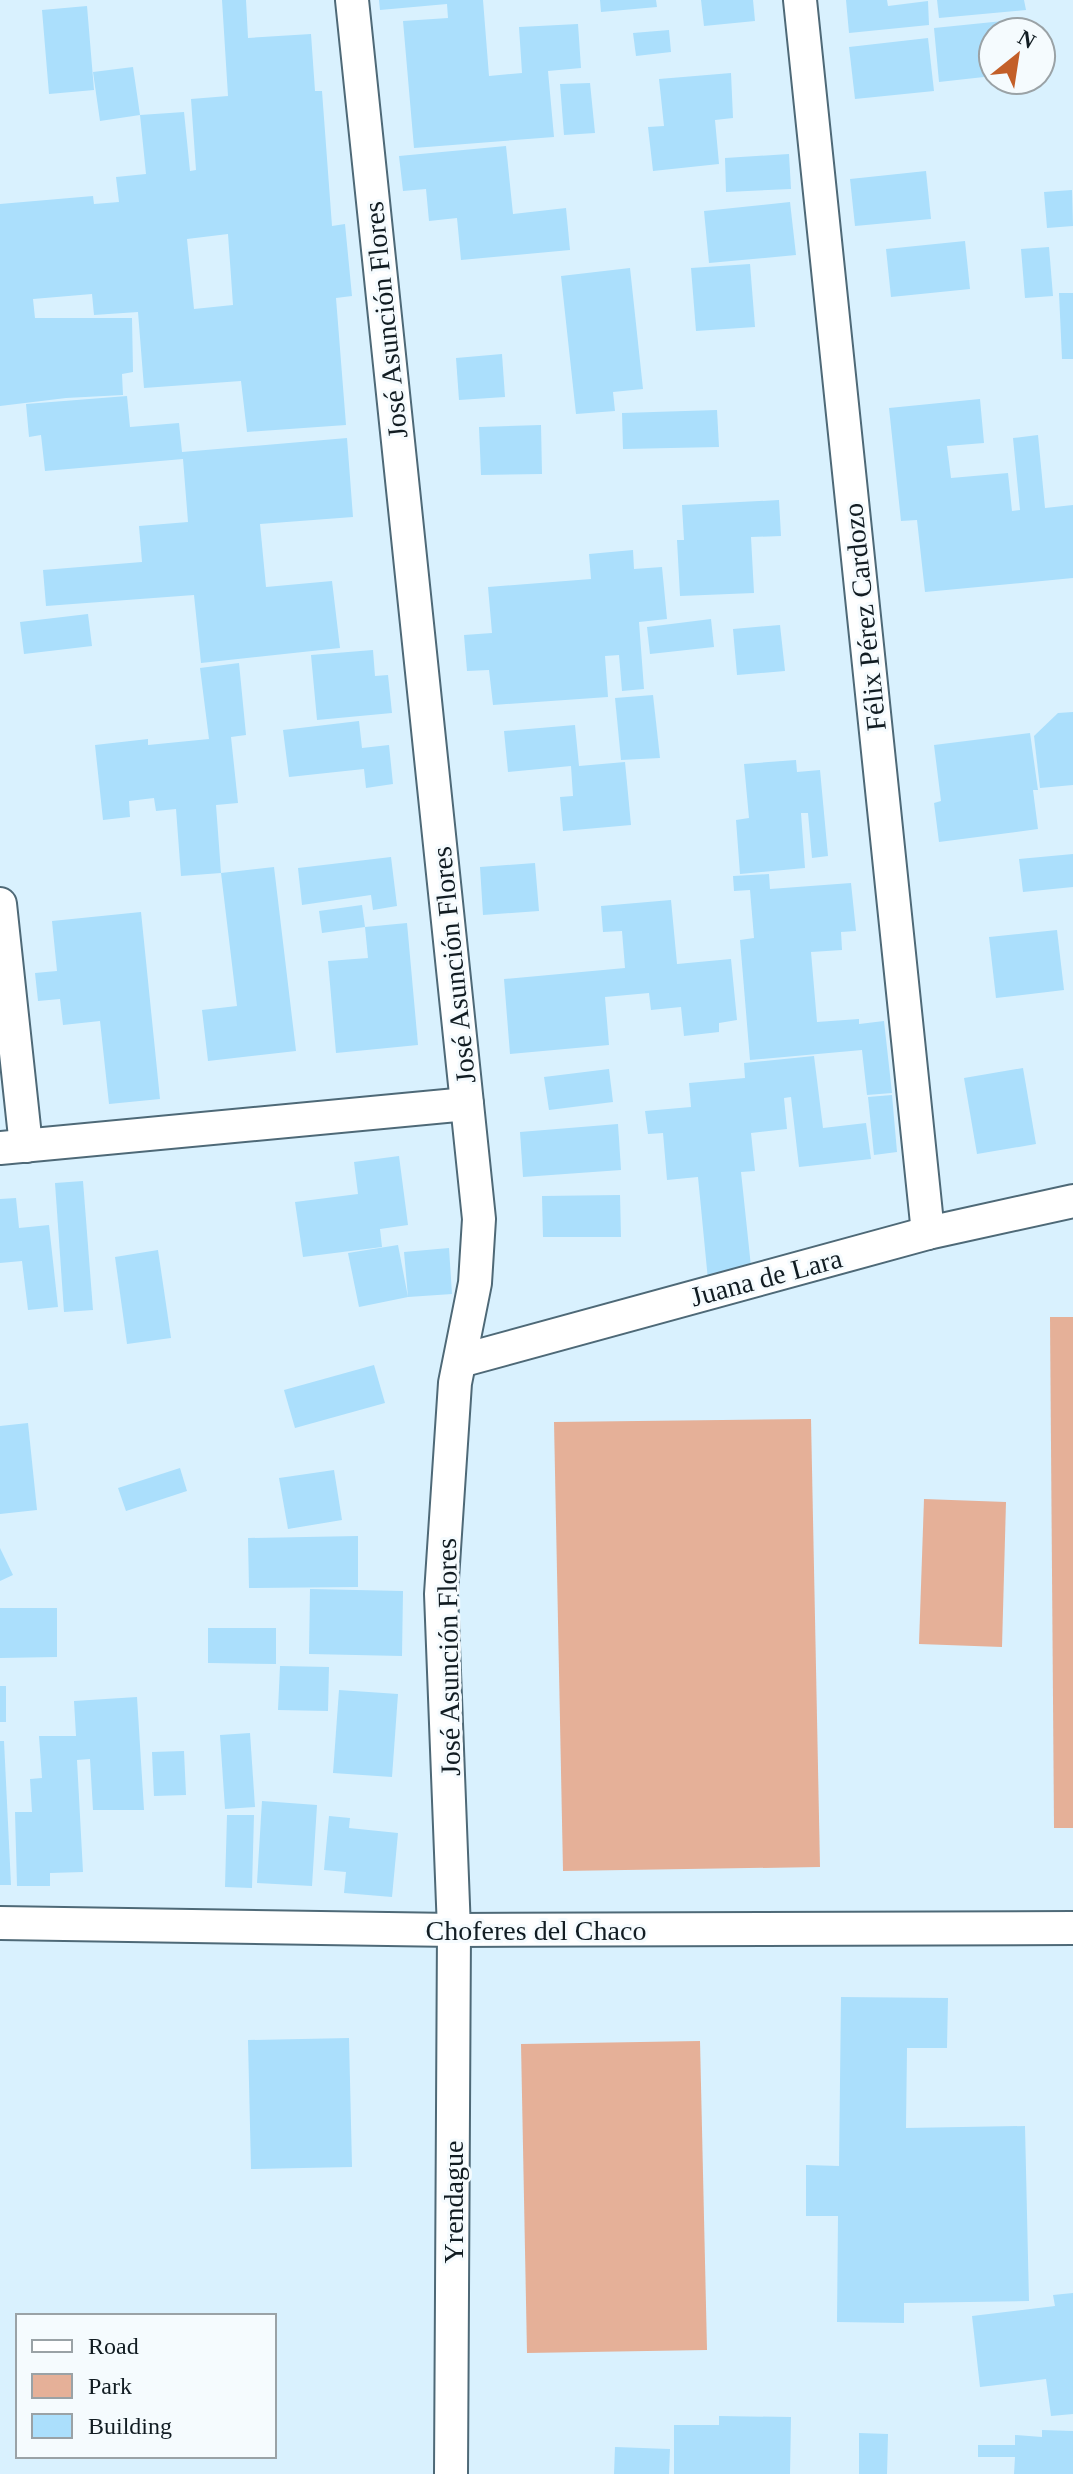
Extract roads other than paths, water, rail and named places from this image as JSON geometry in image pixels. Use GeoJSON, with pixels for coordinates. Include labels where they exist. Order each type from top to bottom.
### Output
{"type":"FeatureCollection","features":[{"type":"Feature","properties":{"kind":"street","name":"José Asunción Flores"},"geometry":{"type":"LineString","coordinates":[[352,0],[479,1219],[475,1283],[455,1383],[441,1594],[454,1930]]}},
{"type":"Feature","properties":{"kind":"street","name":"Félix Pérez Cardozo"},"geometry":{"type":"LineString","coordinates":[[800,0],[928,1233]]}},
{"type":"Feature","properties":{"kind":"street"},"geometry":{"type":"LineString","coordinates":[[0,904],[13,1147],[467,1104]]}},
{"type":"Feature","properties":{"kind":"street","name":"Juana de Lara"},"geometry":{"type":"LineString","coordinates":[[460,1361],[928,1233],[1073,1201]]}},
{"type":"Feature","properties":{"kind":"street","name":"Choferes del Chaco"},"geometry":{"type":"LineString","coordinates":[[0,1923],[454,1930],[1073,1928]]}},
{"type":"Feature","properties":{"kind":"street","name":"Yrendague"},"geometry":{"type":"LineString","coordinates":[[451,2474],[454,1930]]}}]}
